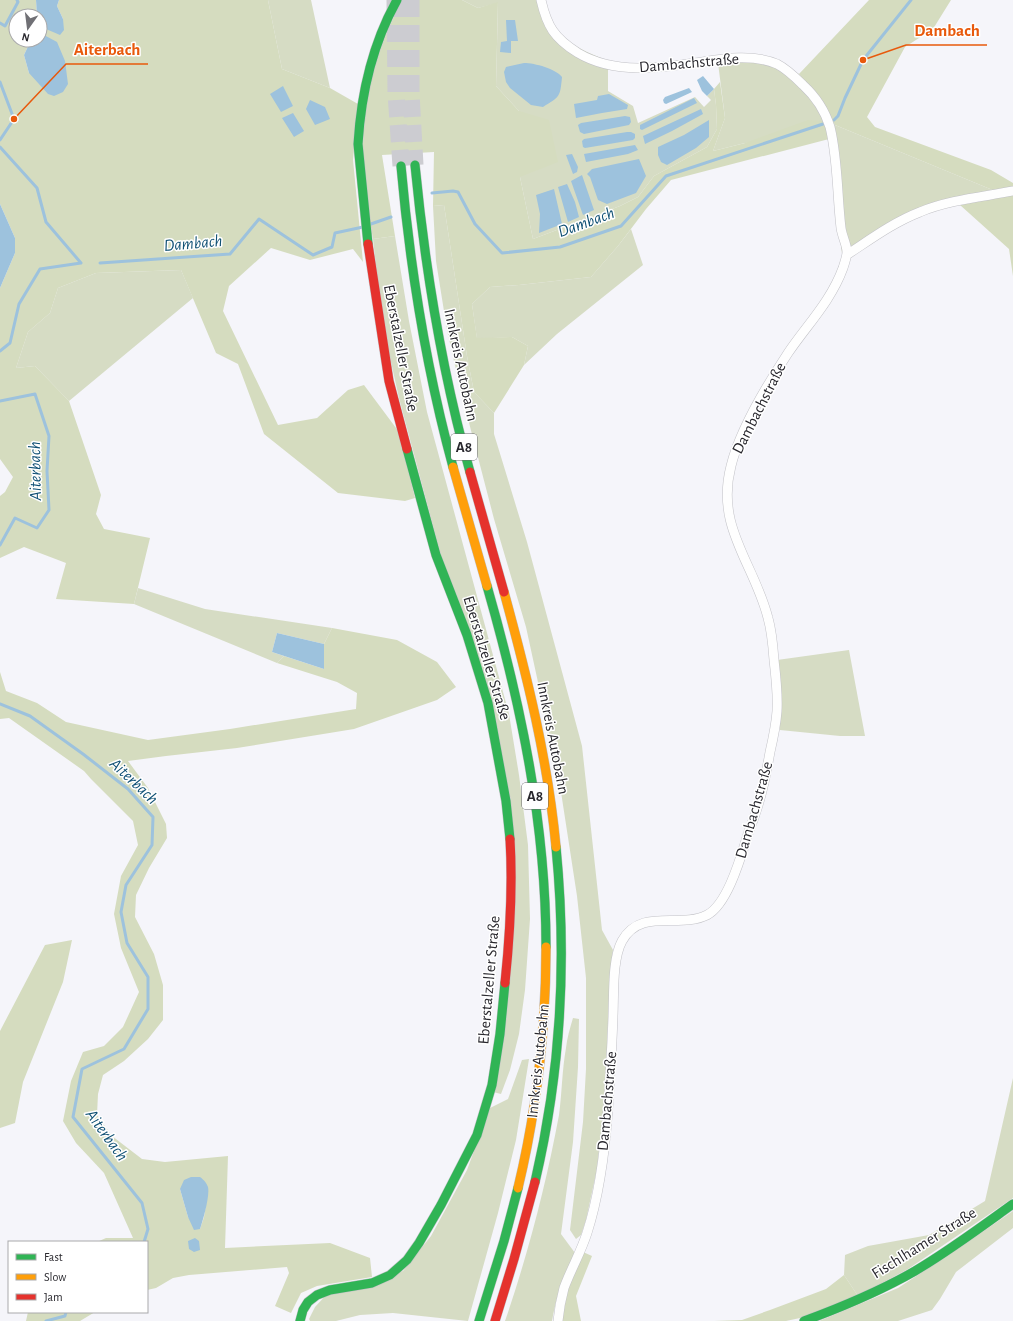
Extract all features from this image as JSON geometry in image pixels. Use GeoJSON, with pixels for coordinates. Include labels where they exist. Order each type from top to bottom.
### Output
{"type":"FeatureCollection","features":[{"type":"Feature","properties":{"kind":"main road","name":"Eberstalzeller Straße"},"geometry":{"type":"LineString","coordinates":[[300,1321],[303,1310],[308,1302],[317,1295],[330,1290],[372,1283],[390,1275],[407,1260],[419,1244],[442,1205],[477,1135],[492,1085],[500,1034],[510,931],[510,841],[506,801],[488,703],[467,635],[436,555],[389,381],[363,208],[358,144],[359,128],[370,66],[388,16],[397,0]]}},
{"type":"Feature","properties":{"kind":"main road","name":"Innkreis Autobahn"},"geometry":{"type":"LineString","coordinates":[[415,165],[427,273],[442,357],[467,462],[519,649],[533,706],[542,748],[554,820],[560,893],[561,976],[555,1068],[550,1104],[539,1167],[514,1263],[495,1321]]}},
{"type":"Feature","properties":{"kind":"main road","name":"Innkreis Autobahn"},"geometry":{"type":"LineString","coordinates":[[401,166],[408,247],[429,366],[455,475],[503,645],[517,702],[536,800],[545,885],[545,1009],[536,1102],[510,1222],[479,1321]]}},
{"type":"Feature","properties":{"kind":"main road","name":"Fischlhamer Straße"},"geometry":{"type":"LineString","coordinates":[[804,1321],[856,1301],[895,1282],[938,1256],[1013,1204]]}},
{"type":"Feature","properties":{"kind":"street","name":"Dambachstraße"},"geometry":{"type":"LineString","coordinates":[[541,0],[546,21],[561,41],[582,56],[605,65],[630,69],[684,65],[733,57],[759,59],[776,64],[792,74],[810,91],[821,107],[829,124],[834,147],[842,234],[848,254],[834,288],[786,357],[755,410],[736,449],[728,476],[727,492],[729,517],[738,545],[764,602],[772,634],[776,713],[759,803],[727,892],[715,908],[708,914],[699,917],[660,920],[639,924],[626,934],[618,950],[614,979],[608,1112],[600,1175],[586,1236],[562,1295],[558,1321]]}},
{"type":"Feature","properties":{"kind":"street"},"geometry":{"type":"LineString","coordinates":[[848,254],[893,225],[920,211],[951,202],[1013,191]]}},
{"type":"Feature","properties":{"kind":"green space"},"geometry":{"type":"Polygon","coordinates":[[[0,0],[36,0],[36,8],[8,8],[8,48],[27,48],[24,55],[29,73],[39,48],[48,48],[48,28],[63,19],[57,6],[59,0],[268,0],[282,69],[330,88],[358,104],[353,160],[363,262],[353,249],[310,260],[271,248],[229,286],[223,311],[278,425],[317,418],[348,390],[364,385],[399,432],[415,498],[405,501],[338,493],[264,434],[238,364],[216,353],[181,270],[96,273],[58,288],[50,313],[28,332],[16,368],[35,366],[69,401],[101,495],[96,514],[104,529],[150,538],[134,604],[56,599],[66,563],[24,547],[0,558],[0,496],[5,492],[13,477],[0,459],[0,288],[15,253],[15,238],[0,204],[0,0]]]}},
{"type":"Feature","properties":{"kind":"green space"},"geometry":{"type":"Polygon","coordinates":[[[268,0],[311,0],[330,88],[282,69],[268,0]]]}},
{"type":"Feature","properties":{"kind":"green space"},"geometry":{"type":"Polygon","coordinates":[[[403,0],[462,0],[478,8],[498,2],[496,86],[519,111],[549,120],[558,162],[520,177],[533,239],[620,206],[638,197],[654,176],[707,147],[717,129],[714,89],[720,82],[725,118],[713,151],[745,143],[808,120],[824,121],[829,139],[671,180],[591,277],[490,287],[472,304],[477,338],[512,337],[528,346],[524,365],[494,413],[474,392],[467,356],[444,205],[433,206],[434,152],[382,155],[395,236],[373,239],[364,182],[363,159],[366,112],[370,88],[383,42],[403,0]]]}},
{"type":"Feature","properties":{"kind":"green space"},"geometry":{"type":"Polygon","coordinates":[[[462,0],[545,0],[550,21],[561,35],[576,46],[608,61],[608,91],[633,106],[638,123],[695,97],[704,107],[711,100],[707,96],[714,89],[717,129],[707,147],[654,176],[638,197],[620,206],[533,239],[520,177],[519,111],[496,86],[498,3],[478,8],[462,0]]]}},
{"type":"Feature","properties":{"kind":"green space"},"geometry":{"type":"Polygon","coordinates":[[[869,0],[951,0],[933,29],[905,47],[867,117],[875,127],[991,170],[1013,183],[1013,188],[995,191],[835,125],[820,100],[799,74],[869,0]]]}},
{"type":"Feature","properties":{"kind":"green space"},"geometry":{"type":"Polygon","coordinates":[[[717,55],[764,56],[799,74],[820,100],[835,125],[995,191],[936,204],[893,220],[842,254],[829,139],[745,143],[713,151],[725,118],[717,55]]]}},
{"type":"Feature","properties":{"kind":"green space"},"geometry":{"type":"Polygon","coordinates":[[[1013,195],[1013,276],[1009,249],[960,205],[1013,195]]]}},
{"type":"Feature","properties":{"kind":"green space"},"geometry":{"type":"Polygon","coordinates":[[[444,205],[467,356],[474,392],[494,413],[494,434],[527,542],[582,746],[602,930],[613,950],[610,974],[605,1096],[597,1169],[586,1220],[581,1235],[576,1239],[570,1230],[583,1122],[586,1069],[586,978],[577,896],[559,779],[526,627],[494,519],[461,392],[447,330],[436,261],[433,206],[444,205]]]}},
{"type":"Feature","properties":{"kind":"green space"},"geometry":{"type":"Polygon","coordinates":[[[631,229],[643,265],[557,334],[524,365],[528,346],[512,337],[477,339],[472,304],[490,287],[591,277],[631,229]]]}},
{"type":"Feature","properties":{"kind":"green space"},"geometry":{"type":"Polygon","coordinates":[[[395,236],[409,321],[427,412],[509,714],[528,845],[530,919],[525,990],[519,1034],[510,1070],[501,1094],[493,1092],[507,1014],[511,800],[440,552],[399,398],[383,326],[373,239],[395,236]]]}},
{"type":"Feature","properties":{"kind":"green space"},"geometry":{"type":"Polygon","coordinates":[[[181,270],[193,298],[69,401],[35,366],[16,368],[28,332],[50,313],[58,288],[96,273],[181,270]]]}},
{"type":"Feature","properties":{"kind":"green space"},"geometry":{"type":"Polygon","coordinates":[[[138,588],[205,609],[332,628],[324,644],[277,633],[272,652],[284,656],[277,663],[134,604],[138,588]]]}},
{"type":"Feature","properties":{"kind":"green space"},"geometry":{"type":"Polygon","coordinates":[[[332,628],[397,640],[437,662],[456,687],[437,700],[354,729],[237,748],[128,761],[148,788],[166,824],[167,838],[149,868],[136,895],[135,917],[154,954],[163,985],[163,1020],[148,1039],[124,1061],[103,1075],[98,1094],[97,1115],[112,1136],[142,1159],[165,1162],[228,1156],[225,1248],[330,1243],[370,1258],[372,1277],[317,1286],[301,1293],[291,1313],[275,1306],[289,1273],[287,1267],[189,1275],[173,1278],[156,1288],[148,1290],[148,1241],[99,1241],[106,1238],[133,1238],[104,1173],[76,1143],[63,1121],[71,1081],[83,1052],[104,1046],[123,1027],[139,992],[121,948],[114,914],[121,876],[138,845],[133,821],[84,771],[9,718],[0,719],[0,672],[6,691],[37,703],[66,722],[148,740],[230,729],[356,709],[357,693],[337,682],[277,663],[284,656],[324,669],[324,644],[332,628]],[[180,1189],[188,1217],[200,1229],[204,1217],[208,1191],[180,1189]]]}},
{"type":"Feature","properties":{"kind":"green space"},"geometry":{"type":"Polygon","coordinates":[[[849,650],[865,736],[840,736],[780,730],[777,660],[849,650]]]}},
{"type":"Feature","properties":{"kind":"green space"},"geometry":{"type":"Polygon","coordinates":[[[72,940],[63,982],[23,1082],[15,1123],[0,1128],[0,1031],[45,945],[72,940]]]}},
{"type":"Feature","properties":{"kind":"green space"},"geometry":{"type":"Polygon","coordinates":[[[573,1018],[579,1019],[578,1067],[573,1142],[561,1234],[575,1253],[560,1286],[552,1321],[505,1321],[529,1245],[548,1167],[559,1115],[566,1044],[573,1018]]]}},
{"type":"Feature","properties":{"kind":"green space"},"geometry":{"type":"Polygon","coordinates":[[[529,1059],[516,1140],[498,1213],[468,1321],[393,1313],[360,1315],[336,1321],[310,1321],[309,1319],[315,1307],[328,1293],[403,1271],[431,1236],[467,1170],[490,1108],[508,1099],[522,1060],[529,1059]]]}},
{"type":"Feature","properties":{"kind":"green space"},"geometry":{"type":"Polygon","coordinates":[[[1013,1078],[1013,1198],[908,1269],[858,1296],[844,1275],[845,1255],[868,1246],[929,1235],[985,1201],[1013,1078]]]}},
{"type":"Feature","properties":{"kind":"green space"},"geometry":{"type":"Polygon","coordinates":[[[1013,1211],[1013,1228],[956,1272],[932,1310],[898,1321],[819,1321],[898,1288],[1013,1211]]]}},
{"type":"Feature","properties":{"kind":"green space"},"geometry":{"type":"Polygon","coordinates":[[[583,1252],[592,1256],[576,1296],[581,1321],[562,1321],[567,1292],[583,1252]]]}},
{"type":"Feature","properties":{"kind":"green space"},"geometry":{"type":"Polygon","coordinates":[[[844,1275],[858,1296],[800,1318],[786,1321],[714,1321],[742,1320],[826,1289],[844,1275]]]}},
{"type":"Feature","properties":{"kind":"green space"},"geometry":{"type":"Polygon","coordinates":[[[28,1313],[93,1313],[80,1321],[26,1321],[28,1313]]]}},
{"type":"Feature","properties":{"kind":"water"},"geometry":{"type":"Polygon","coordinates":[[[36,0],[59,0],[57,6],[63,19],[64,30],[60,35],[48,30],[48,8],[36,8],[36,0]]]}},
{"type":"Feature","properties":{"kind":"water"},"geometry":{"type":"Polygon","coordinates":[[[506,20],[515,20],[518,41],[511,41],[511,53],[500,52],[501,42],[507,41],[506,20]]]}},
{"type":"Feature","properties":{"kind":"water"},"geometry":{"type":"Polygon","coordinates":[[[48,37],[57,42],[65,61],[68,84],[63,92],[54,96],[48,94],[29,73],[24,55],[27,48],[48,48],[48,37]]]}},
{"type":"Feature","properties":{"kind":"water"},"geometry":{"type":"Polygon","coordinates":[[[524,63],[545,67],[555,71],[562,77],[560,93],[553,101],[543,107],[531,105],[510,88],[506,82],[504,72],[506,67],[524,63]]]}},
{"type":"Feature","properties":{"kind":"water"},"geometry":{"type":"Polygon","coordinates":[[[703,76],[714,89],[707,96],[702,91],[697,80],[703,76]]]}},
{"type":"Feature","properties":{"kind":"water"},"geometry":{"type":"Polygon","coordinates":[[[283,86],[293,106],[281,112],[270,94],[283,86]]]}},
{"type":"Feature","properties":{"kind":"water"},"geometry":{"type":"Polygon","coordinates":[[[689,88],[692,92],[666,104],[664,103],[663,100],[665,97],[689,88]]]}},
{"type":"Feature","properties":{"kind":"water"},"geometry":{"type":"Polygon","coordinates":[[[609,94],[628,105],[627,109],[576,118],[574,104],[597,100],[598,96],[609,94]]]}},
{"type":"Feature","properties":{"kind":"water"},"geometry":{"type":"Polygon","coordinates":[[[694,98],[697,103],[642,130],[640,129],[640,125],[694,98]]]}},
{"type":"Feature","properties":{"kind":"water"},"geometry":{"type":"Polygon","coordinates":[[[310,100],[325,107],[330,119],[315,125],[306,109],[310,100]]]}},
{"type":"Feature","properties":{"kind":"water"},"geometry":{"type":"Polygon","coordinates":[[[701,109],[703,114],[645,144],[643,136],[701,109]]]}},
{"type":"Feature","properties":{"kind":"water"},"geometry":{"type":"Polygon","coordinates":[[[293,113],[304,131],[294,137],[282,118],[293,113]]]}},
{"type":"Feature","properties":{"kind":"water"},"geometry":{"type":"Polygon","coordinates":[[[625,116],[630,117],[631,122],[629,125],[584,134],[580,132],[578,125],[581,123],[625,116]]]}},
{"type":"Feature","properties":{"kind":"water"},"geometry":{"type":"Polygon","coordinates":[[[709,120],[709,137],[696,148],[667,165],[661,162],[658,155],[658,147],[684,135],[709,120]]]}},
{"type":"Feature","properties":{"kind":"water"},"geometry":{"type":"Polygon","coordinates":[[[627,132],[635,134],[635,138],[633,140],[585,148],[583,147],[582,141],[584,139],[627,132]]]}},
{"type":"Feature","properties":{"kind":"water"},"geometry":{"type":"Polygon","coordinates":[[[635,145],[638,150],[628,154],[586,162],[584,154],[635,145]]]}},
{"type":"Feature","properties":{"kind":"water"},"geometry":{"type":"Polygon","coordinates":[[[572,154],[578,167],[577,172],[573,174],[566,155],[572,154]]]}},
{"type":"Feature","properties":{"kind":"water"},"geometry":{"type":"Polygon","coordinates":[[[639,159],[646,176],[636,193],[607,204],[598,200],[590,177],[587,174],[592,169],[639,159]]]}},
{"type":"Feature","properties":{"kind":"water"},"geometry":{"type":"Polygon","coordinates":[[[582,175],[594,210],[583,215],[571,181],[582,175]]]}},
{"type":"Feature","properties":{"kind":"water"},"geometry":{"type":"Polygon","coordinates":[[[567,184],[575,202],[579,217],[568,222],[558,187],[567,184]]]}},
{"type":"Feature","properties":{"kind":"water"},"geometry":{"type":"Polygon","coordinates":[[[554,189],[562,224],[539,233],[540,214],[536,195],[554,189]]]}},
{"type":"Feature","properties":{"kind":"water"},"geometry":{"type":"Polygon","coordinates":[[[0,204],[15,238],[15,253],[0,288],[0,204]]]}},
{"type":"Feature","properties":{"kind":"water"},"geometry":{"type":"Polygon","coordinates":[[[277,633],[324,644],[324,669],[272,652],[277,633]]]}},
{"type":"Feature","properties":{"kind":"water"},"geometry":{"type":"Polygon","coordinates":[[[191,1177],[200,1177],[205,1181],[208,1187],[206,1208],[200,1229],[194,1230],[188,1217],[180,1189],[184,1180],[191,1177]]]}},
{"type":"Feature","properties":{"kind":"water"},"geometry":{"type":"Polygon","coordinates":[[[195,1238],[199,1241],[200,1250],[194,1252],[189,1249],[188,1241],[195,1238]]]}},
{"type":"Feature","properties":{"kind":"waterway","name":"Aiterbach"},"geometry":{"type":"LineString","coordinates":[[0,23],[5,26],[18,2],[17,0]]}},
{"type":"Feature","properties":{"kind":"waterway","name":"Dambach"},"geometry":{"type":"LineString","coordinates":[[834,120],[838,116],[863,60],[911,0]]}},
{"type":"Feature","properties":{"kind":"waterway","name":"Aiterbach"},"geometry":{"type":"LineString","coordinates":[[0,82],[14,119],[0,140]]}},
{"type":"Feature","properties":{"kind":"waterway","name":"Dambach"},"geometry":{"type":"LineString","coordinates":[[432,193],[458,192],[475,224],[502,253],[560,247],[621,226],[666,176],[823,124]]}},
{"type":"Feature","properties":{"kind":"waterway","name":"Aiterbach"},"geometry":{"type":"LineString","coordinates":[[0,147],[37,188],[46,222],[81,263],[40,269],[19,304],[10,343],[0,351]]}},
{"type":"Feature","properties":{"kind":"waterway","name":"Dambach"},"geometry":{"type":"LineString","coordinates":[[368,225],[391,217]]}},
{"type":"Feature","properties":{"kind":"waterway","name":"Dambach"},"geometry":{"type":"LineString","coordinates":[[100,263],[230,254],[259,219],[313,255],[332,247],[335,233],[363,227]]}},
{"type":"Feature","properties":{"kind":"waterway","name":"Aiterbach"},"geometry":{"type":"LineString","coordinates":[[0,401],[35,394],[49,436],[47,471],[49,510],[37,528],[15,518],[0,545]]}},
{"type":"Feature","properties":{"kind":"waterway","name":"Aiterbach"},"geometry":{"type":"LineString","coordinates":[[0,704],[30,716],[83,754],[128,789],[153,817],[152,845],[126,885],[121,912],[127,943],[148,977],[148,1009],[124,1049],[82,1069],[73,1117],[142,1203],[148,1229],[144,1241]]}},
{"type":"Feature","properties":{"kind":"waterway","name":"Aiterbach"},"geometry":{"type":"LineString","coordinates":[[46,1321],[65,1316],[66,1313]]}},
{"type":"Feature","properties":{"kind":"tunnel"},"geometry":{"type":"LineString","coordinates":[[395,0],[396,93],[401,166]]}},
{"type":"Feature","properties":{"kind":"tunnel"},"geometry":{"type":"LineString","coordinates":[[411,0],[411,93],[415,165]]}},
{"type":"Feature","properties":{"kind":"traffic: fast"},"geometry":{"type":"LineString","coordinates":[[368,244],[358,144],[362,107],[365,88],[375,52],[381,34],[397,0]]}},
{"type":"Feature","properties":{"kind":"traffic: fast"},"geometry":{"type":"LineString","coordinates":[[415,165],[429,281],[451,396],[470,472]]}},
{"type":"Feature","properties":{"kind":"traffic: fast"},"geometry":{"type":"LineString","coordinates":[[401,166],[409,242],[420,318],[443,430],[453,467]]}},
{"type":"Feature","properties":{"kind":"traffic: fast"},"geometry":{"type":"LineString","coordinates":[[407,449],[436,555],[467,635],[488,703],[506,801],[510,839]]}},
{"type":"Feature","properties":{"kind":"traffic: fast"},"geometry":{"type":"LineString","coordinates":[[487,586],[511,675],[529,765],[542,855],[546,947]]}},
{"type":"Feature","properties":{"kind":"traffic: fast"},"geometry":{"type":"LineString","coordinates":[[535,1182],[551,1099],[559,1015],[561,931],[556,847]]}},
{"type":"Feature","properties":{"kind":"traffic: fast"},"geometry":{"type":"LineString","coordinates":[[300,1321],[303,1310],[308,1302],[317,1295],[330,1290],[372,1283],[390,1275],[407,1260],[419,1243],[441,1205],[477,1135],[492,1085],[500,1034],[505,983]]}},
{"type":"Feature","properties":{"kind":"traffic: fast"},"geometry":{"type":"LineString","coordinates":[[479,1321],[504,1241],[518,1188]]}},
{"type":"Feature","properties":{"kind":"traffic: fast"},"geometry":{"type":"LineString","coordinates":[[804,1321],[861,1298],[915,1271],[953,1247],[1013,1204]]}},
{"type":"Feature","properties":{"kind":"traffic: slow"},"geometry":{"type":"LineString","coordinates":[[453,467],[487,586]]}},
{"type":"Feature","properties":{"kind":"traffic: slow"},"geometry":{"type":"LineString","coordinates":[[504,592],[536,718],[548,782],[556,847]]}},
{"type":"Feature","properties":{"kind":"traffic: slow"},"geometry":{"type":"LineString","coordinates":[[518,1188],[525,1158],[539,1068],[546,977],[546,947]]}},
{"type":"Feature","properties":{"kind":"traffic: jam"},"geometry":{"type":"LineString","coordinates":[[368,244],[389,381],[407,449]]}},
{"type":"Feature","properties":{"kind":"traffic: jam"},"geometry":{"type":"LineString","coordinates":[[470,472],[504,592]]}},
{"type":"Feature","properties":{"kind":"traffic: jam"},"geometry":{"type":"LineString","coordinates":[[505,983],[510,911],[510,839]]}},
{"type":"Feature","properties":{"kind":"traffic: jam"},"geometry":{"type":"LineString","coordinates":[[495,1321],[535,1182]]}},
{"type":"Feature","properties":{"kind":"place","name":"Dambach"},"geometry":{"type":"Point","coordinates":[863,60]}},
{"type":"Feature","properties":{"kind":"place","name":"Aiterbach"},"geometry":{"type":"Point","coordinates":[14,119]}}]}
